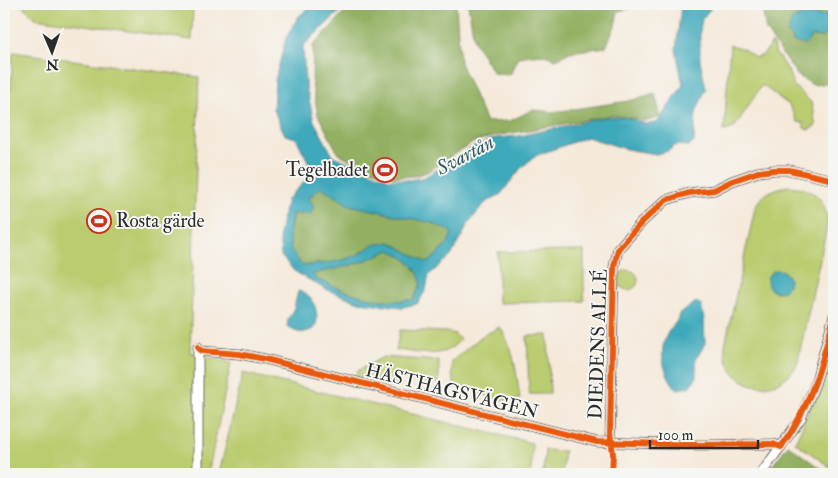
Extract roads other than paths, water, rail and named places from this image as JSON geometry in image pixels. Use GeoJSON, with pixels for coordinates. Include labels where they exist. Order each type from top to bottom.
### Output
{"type":"FeatureCollection","features":[{"type":"Feature","properties":{"kind":"street","name":"DIEDENS ALLÉ"},"geometry":{"type":"LineString","coordinates":[[610,444],[614,267],[618,249],[652,212],[666,200],[689,193],[714,190],[732,181],[758,172],[774,170],[789,170],[834,180]]}},
{"type":"Feature","properties":{"kind":"street"},"geometry":{"type":"LineString","coordinates":[[761,474],[796,426],[806,408],[834,316]]}},
{"type":"Feature","properties":{"kind":"street","name":"HÄSTHAGSVÄGEN"},"geometry":{"type":"LineString","coordinates":[[198,474],[198,348],[201,351],[238,354],[265,359],[610,444],[773,444],[781,447]]}},
{"type":"Feature","properties":{"kind":"water","name":"Svartån"},"geometry":{"type":"Polygon","coordinates":[[[313,4],[348,4],[303,46],[305,82],[314,121],[333,156],[389,179],[410,180],[425,177],[472,148],[497,138],[520,136],[605,117],[625,117],[646,124],[657,123],[683,85],[676,50],[681,5],[714,4],[702,19],[700,60],[706,89],[696,112],[694,142],[690,146],[676,145],[668,151],[656,154],[626,149],[587,137],[535,156],[521,168],[501,194],[485,203],[469,223],[451,256],[429,275],[426,290],[417,304],[402,307],[359,302],[325,289],[294,271],[281,256],[279,234],[287,199],[308,178],[311,167],[296,138],[285,135],[273,109],[275,80],[286,38],[298,17],[313,4]],[[321,187],[309,198],[314,207],[310,214],[292,214],[289,236],[291,248],[297,260],[303,266],[340,261],[357,255],[373,245],[390,242],[428,263],[448,244],[452,232],[432,223],[349,205],[321,187]],[[390,250],[359,263],[313,274],[316,279],[339,289],[376,299],[402,301],[414,299],[421,283],[417,272],[406,259],[390,250]]]}},
{"type":"Feature","properties":{"kind":"water"},"geometry":{"type":"Polygon","coordinates":[[[805,14],[828,16],[834,14],[834,30],[822,37],[812,36],[805,45],[793,42],[792,37],[787,33],[792,20],[805,14]]]}},
{"type":"Feature","properties":{"kind":"water"},"geometry":{"type":"Polygon","coordinates":[[[778,270],[786,273],[789,281],[786,289],[778,292],[770,289],[767,281],[770,273],[778,270]]]}},
{"type":"Feature","properties":{"kind":"water"},"geometry":{"type":"Polygon","coordinates":[[[298,291],[309,296],[315,306],[317,317],[315,328],[304,332],[294,331],[287,327],[298,291]]]}},
{"type":"Feature","properties":{"kind":"water"},"geometry":{"type":"Polygon","coordinates":[[[696,302],[701,305],[704,319],[705,344],[696,359],[696,378],[689,387],[677,389],[665,369],[663,346],[665,338],[679,314],[696,302]]]}},
{"type":"Feature","properties":{"kind":"place","name":"Tegelbadet"},"geometry":{"type":"Point","coordinates":[385,170]}},
{"type":"Feature","properties":{"kind":"place","name":"Rosta gärde"},"geometry":{"type":"Point","coordinates":[99,221]}}]}
